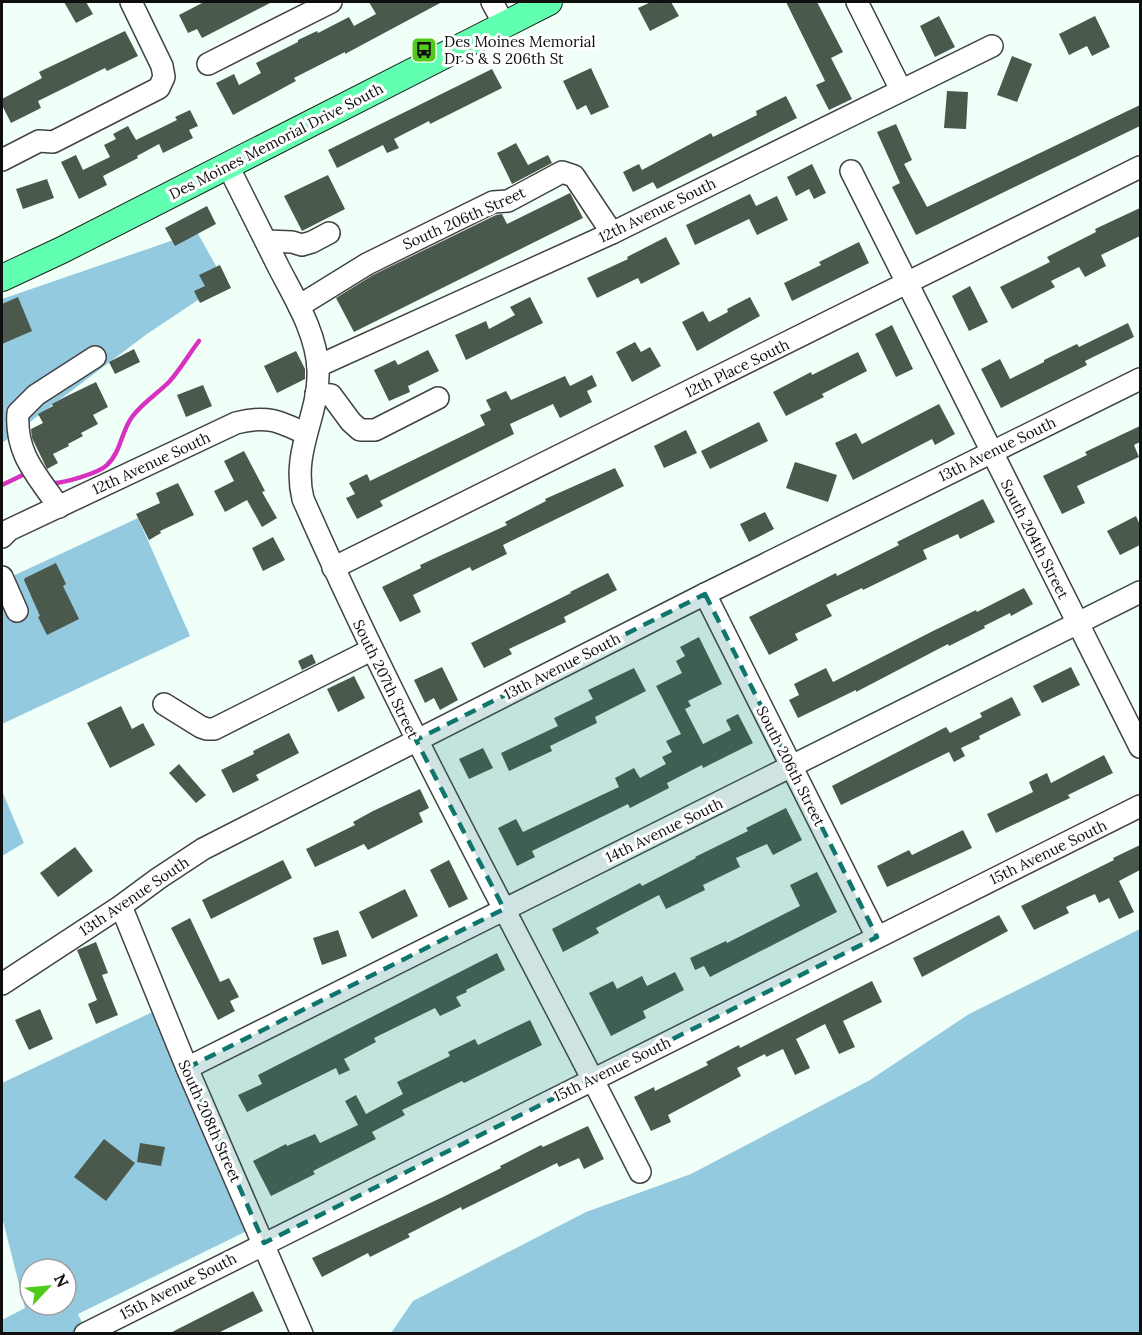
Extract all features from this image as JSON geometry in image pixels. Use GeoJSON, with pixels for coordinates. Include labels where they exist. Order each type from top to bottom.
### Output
{"type":"FeatureCollection","features":[{"type":"Feature","properties":{"kind":"main road","name":"Des Moines Memorial Drive South"},"geometry":{"type":"LineString","coordinates":[[2,278],[62,250],[549,2]]}},
{"type":"Feature","properties":{"kind":"street"},"geometry":{"type":"LineString","coordinates":[[2,160],[39,141],[53,142],[159,88],[164,77],[162,66],[130,2]]}},
{"type":"Feature","properties":{"kind":"street"},"geometry":{"type":"LineString","coordinates":[[208,64],[331,2]]}},
{"type":"Feature","properties":{"kind":"street"},"geometry":{"type":"LineString","coordinates":[[492,2],[504,24]]}},
{"type":"Feature","properties":{"kind":"street"},"geometry":{"type":"LineString","coordinates":[[857,2],[901,90]]}},
{"type":"Feature","properties":{"kind":"street","name":"12th Avenue South"},"geometry":{"type":"LineString","coordinates":[[318,366],[612,233],[992,46]]}},
{"type":"Feature","properties":{"kind":"street","name":"South 207th Street"},"geometry":{"type":"LineString","coordinates":[[228,166],[299,306],[311,336],[318,366],[316,394],[299,466],[299,484],[303,499],[371,650],[416,740],[640,1172]]}},
{"type":"Feature","properties":{"kind":"street","name":"12th Place South"},"geometry":{"type":"LineString","coordinates":[[333,568],[1140,167]]}},
{"type":"Feature","properties":{"kind":"street","name":"South 204th Street"},"geometry":{"type":"LineString","coordinates":[[851,171],[1140,747]]}},
{"type":"Feature","properties":{"kind":"street","name":"South 206th Street"},"geometry":{"type":"LineString","coordinates":[[299,306],[367,264],[493,202],[508,201],[562,172],[574,176],[612,233]]}},
{"type":"Feature","properties":{"kind":"street"},"geometry":{"type":"LineString","coordinates":[[266,242],[292,242],[302,245],[329,233]]}},
{"type":"Feature","properties":{"kind":"street"},"geometry":{"type":"LineString","coordinates":[[58,507],[23,454],[17,431],[18,413],[36,395],[95,357]]}},
{"type":"Feature","properties":{"kind":"street","name":"13th Avenue South"},"geometry":{"type":"LineString","coordinates":[[2,984],[203,849],[705,594],[1140,379]]}},
{"type":"Feature","properties":{"kind":"street"},"geometry":{"type":"LineString","coordinates":[[316,394],[331,394],[351,422],[360,430],[375,430],[438,398]]}},
{"type":"Feature","properties":{"kind":"street","name":"12th Avenue South"},"geometry":{"type":"LineString","coordinates":[[2,537],[9,530],[236,423],[249,419],[270,419],[306,434]]}},
{"type":"Feature","properties":{"kind":"street"},"geometry":{"type":"LineString","coordinates":[[2,578],[17,611]]}},
{"type":"Feature","properties":{"kind":"street","name":"14th Avenue South"},"geometry":{"type":"LineString","coordinates":[[187,1068],[1140,592]]}},
{"type":"Feature","properties":{"kind":"street","name":"South 206th Street"},"geometry":{"type":"LineString","coordinates":[[705,594],[877,937]]}},
{"type":"Feature","properties":{"kind":"street"},"geometry":{"type":"LineString","coordinates":[[165,704],[201,727],[214,729],[371,650]]}},
{"type":"Feature","properties":{"kind":"street","name":"15th Avenue South"},"geometry":{"type":"LineString","coordinates":[[85,1334],[1140,806]]}},
{"type":"Feature","properties":{"kind":"street","name":"South 208th Street"},"geometry":{"type":"LineString","coordinates":[[121,906],[187,1068],[302,1334]]}},
{"type":"Feature","properties":{"kind":"highlighted area"},"geometry":{"type":"Polygon","coordinates":[[[705,594],[877,937],[264,1243],[187,1068],[504,909],[416,740],[705,594]]]}},
{"type":"Feature","properties":{"kind":"shaded area"},"geometry":{"type":"Polygon","coordinates":[[[197,232],[225,282],[147,334],[2,443],[2,299],[197,232]]]}},
{"type":"Feature","properties":{"kind":"shaded area"},"geometry":{"type":"Polygon","coordinates":[[[138,518],[190,636],[2,724],[2,581],[138,518]]]}},
{"type":"Feature","properties":{"kind":"shaded area"},"geometry":{"type":"Polygon","coordinates":[[[2,791],[24,843],[2,856],[2,791]]]}},
{"type":"Feature","properties":{"kind":"shaded area"},"geometry":{"type":"Polygon","coordinates":[[[1140,929],[1140,1333],[391,1333],[413,1301],[586,1212],[691,1174],[870,1080],[969,1014],[1140,929]]]}},
{"type":"Feature","properties":{"kind":"shaded area"},"geometry":{"type":"Polygon","coordinates":[[[161,1008],[257,1226],[78,1314],[78,1257],[18,1257],[18,1280],[2,1217],[2,1083],[161,1008]]]}},
{"type":"Feature","properties":{"kind":"shaded area"},"geometry":{"type":"Polygon","coordinates":[[[18,1312],[18,1317],[78,1317],[78,1314],[87,1333],[2,1333],[2,1320],[18,1312]]]}},
{"type":"Feature","properties":{"kind":"building"},"geometry":{"type":"Polygon","coordinates":[[[64,2],[86,2],[93,14],[76,23],[64,2]]]}},
{"type":"Feature","properties":{"kind":"building"},"geometry":{"type":"Polygon","coordinates":[[[204,2],[272,2],[202,38],[197,29],[188,33],[179,15],[204,2]]]}},
{"type":"Feature","properties":{"kind":"building"},"geometry":{"type":"Polygon","coordinates":[[[369,2],[442,2],[345,54],[345,52],[294,78],[296,81],[233,115],[216,83],[234,74],[239,85],[261,73],[256,63],[298,40],[317,31],[318,33],[349,17],[354,26],[376,14],[369,2]]]}},
{"type":"Feature","properties":{"kind":"building"},"geometry":{"type":"Polygon","coordinates":[[[651,2],[671,2],[679,16],[650,31],[638,8],[651,2]]]}},
{"type":"Feature","properties":{"kind":"building"},"geometry":{"type":"Polygon","coordinates":[[[786,2],[817,2],[843,52],[831,58],[852,99],[829,110],[816,85],[825,81],[786,2]]]}},
{"type":"Feature","properties":{"kind":"building"},"geometry":{"type":"Polygon","coordinates":[[[939,16],[955,47],[935,57],[920,26],[939,16]]]}},
{"type":"Feature","properties":{"kind":"building"},"geometry":{"type":"Polygon","coordinates":[[[1095,16],[1110,47],[1092,56],[1087,46],[1069,55],[1059,34],[1095,16]]]}},
{"type":"Feature","properties":{"kind":"building"},"geometry":{"type":"Polygon","coordinates":[[[125,31],[138,56],[107,71],[105,68],[38,101],[41,108],[11,123],[2,105],[2,99],[42,78],[39,72],[125,31]]]}},
{"type":"Feature","properties":{"kind":"building"},"geometry":{"type":"Polygon","coordinates":[[[1012,56],[1032,64],[1017,102],[997,95],[1012,56]]]}},
{"type":"Feature","properties":{"kind":"building"},"geometry":{"type":"Polygon","coordinates":[[[591,68],[609,107],[591,115],[586,105],[577,110],[563,81],[591,68]]]}},
{"type":"Feature","properties":{"kind":"building"},"geometry":{"type":"Polygon","coordinates":[[[492,69],[502,88],[430,124],[429,121],[394,139],[399,148],[387,153],[383,145],[337,168],[328,150],[492,69]]]}},
{"type":"Feature","properties":{"kind":"building"},"geometry":{"type":"Polygon","coordinates":[[[947,91],[968,92],[966,129],[944,128],[947,91]]]}},
{"type":"Feature","properties":{"kind":"building"},"geometry":{"type":"Polygon","coordinates":[[[786,96],[797,118],[657,189],[653,182],[633,192],[623,172],[639,164],[642,170],[711,133],[713,137],[757,115],[756,111],[786,96]]]}},
{"type":"Feature","properties":{"kind":"building"},"geometry":{"type":"Polygon","coordinates":[[[1140,105],[1140,126],[916,235],[892,187],[900,183],[877,132],[896,124],[912,160],[904,164],[927,207],[1140,105]]]}},
{"type":"Feature","properties":{"kind":"building"},"geometry":{"type":"Polygon","coordinates":[[[190,110],[198,126],[189,130],[193,138],[163,153],[159,144],[103,176],[107,185],[79,199],[61,162],[76,155],[83,170],[110,157],[104,145],[116,139],[113,134],[128,126],[136,140],[177,120],[175,117],[190,110]]]}},
{"type":"Feature","properties":{"kind":"building"},"geometry":{"type":"Polygon","coordinates":[[[516,143],[528,165],[548,155],[552,163],[512,184],[497,153],[516,143]]]}},
{"type":"Feature","properties":{"kind":"building"},"geometry":{"type":"Polygon","coordinates":[[[812,164],[826,193],[814,199],[809,189],[796,196],[787,177],[812,164]]]}},
{"type":"Feature","properties":{"kind":"building"},"geometry":{"type":"Polygon","coordinates":[[[328,175],[345,209],[302,231],[284,196],[328,175]]]}},
{"type":"Feature","properties":{"kind":"building"},"geometry":{"type":"Polygon","coordinates":[[[47,179],[54,198],[23,209],[16,189],[47,179]]]}},
{"type":"Feature","properties":{"kind":"building"},"geometry":{"type":"Polygon","coordinates":[[[570,193],[583,218],[354,332],[336,298],[373,275],[496,215],[502,214],[507,224],[570,193]]]}},
{"type":"Feature","properties":{"kind":"building"},"geometry":{"type":"Polygon","coordinates":[[[750,194],[756,206],[777,196],[788,220],[757,235],[749,219],[695,245],[686,225],[750,194]]]}},
{"type":"Feature","properties":{"kind":"building"},"geometry":{"type":"Polygon","coordinates":[[[207,206],[216,224],[175,246],[165,228],[207,206]]]}},
{"type":"Feature","properties":{"kind":"building"},"geometry":{"type":"Polygon","coordinates":[[[1140,208],[1140,236],[1101,255],[1106,266],[1085,277],[1079,267],[1051,281],[1055,287],[1012,309],[1000,287],[1050,262],[1047,257],[1096,232],[1095,229],[1140,208]]]}},
{"type":"Feature","properties":{"kind":"building"},"geometry":{"type":"Polygon","coordinates":[[[666,237],[680,264],[641,284],[638,278],[597,298],[587,278],[628,259],[627,257],[666,237]]]}},
{"type":"Feature","properties":{"kind":"building"},"geometry":{"type":"Polygon","coordinates":[[[859,242],[869,263],[792,301],[784,283],[821,265],[819,262],[859,242]]]}},
{"type":"Feature","properties":{"kind":"building"},"geometry":{"type":"Polygon","coordinates":[[[220,265],[231,288],[200,303],[194,291],[205,286],[199,275],[220,265]]]}},
{"type":"Feature","properties":{"kind":"building"},"geometry":{"type":"Polygon","coordinates":[[[970,286],[988,322],[969,331],[952,296],[970,286]]]}},
{"type":"Feature","properties":{"kind":"building"},"geometry":{"type":"Polygon","coordinates":[[[18,297],[32,331],[2,344],[2,304],[18,297]]]}},
{"type":"Feature","properties":{"kind":"building"},"geometry":{"type":"Polygon","coordinates":[[[530,297],[543,323],[466,360],[455,335],[486,321],[489,329],[515,315],[510,307],[530,297]]]}},
{"type":"Feature","properties":{"kind":"building"},"geometry":{"type":"Polygon","coordinates":[[[750,297],[760,316],[697,351],[682,322],[703,311],[709,322],[750,297]]]}},
{"type":"Feature","properties":{"kind":"building"},"geometry":{"type":"Polygon","coordinates":[[[1128,323],[1134,337],[1085,361],[1087,365],[1001,408],[981,369],[1000,359],[1010,379],[1077,344],[1079,347],[1128,323]]]}},
{"type":"Feature","properties":{"kind":"building"},"geometry":{"type":"Polygon","coordinates":[[[892,325],[913,369],[896,377],[875,334],[892,325]]]}},
{"type":"Feature","properties":{"kind":"building"},"geometry":{"type":"Polygon","coordinates":[[[635,342],[641,352],[650,347],[661,366],[632,382],[616,352],[635,342]]]}},
{"type":"Feature","properties":{"kind":"building"},"geometry":{"type":"Polygon","coordinates":[[[134,349],[140,362],[115,374],[109,362],[134,349]]]}},
{"type":"Feature","properties":{"kind":"building"},"geometry":{"type":"Polygon","coordinates":[[[428,350],[439,371],[408,386],[410,392],[389,401],[374,370],[395,360],[398,365],[428,350]]]}},
{"type":"Feature","properties":{"kind":"building"},"geometry":{"type":"Polygon","coordinates":[[[296,351],[305,369],[305,379],[277,393],[264,366],[296,351]]]}},
{"type":"Feature","properties":{"kind":"building"},"geometry":{"type":"Polygon","coordinates":[[[858,352],[867,371],[822,394],[824,397],[786,416],[773,392],[811,372],[812,375],[858,352]]]}},
{"type":"Feature","properties":{"kind":"building"},"geometry":{"type":"Polygon","coordinates":[[[592,375],[597,386],[587,391],[592,402],[560,418],[553,404],[510,424],[514,434],[380,501],[383,506],[357,519],[346,498],[355,494],[349,483],[367,474],[370,481],[485,425],[480,415],[491,410],[486,400],[506,391],[511,400],[565,376],[570,386],[592,375]]]}},
{"type":"Feature","properties":{"kind":"building"},"geometry":{"type":"Polygon","coordinates":[[[96,382],[108,407],[93,415],[98,424],[81,433],[83,436],[68,444],[69,446],[53,454],[58,463],[47,469],[32,438],[31,429],[43,423],[38,414],[53,406],[52,404],[96,382]]]}},
{"type":"Feature","properties":{"kind":"building"},"geometry":{"type":"Polygon","coordinates":[[[203,385],[212,406],[186,417],[177,395],[203,385]]]}},
{"type":"Feature","properties":{"kind":"building"},"geometry":{"type":"Polygon","coordinates":[[[939,404],[955,434],[935,445],[932,439],[853,480],[835,443],[856,433],[862,444],[939,404]]]}},
{"type":"Feature","properties":{"kind":"building"},"geometry":{"type":"Polygon","coordinates":[[[759,422],[768,441],[710,469],[701,451],[759,422]]]}},
{"type":"Feature","properties":{"kind":"building"},"geometry":{"type":"Polygon","coordinates":[[[1140,426],[1140,442],[1134,445],[1139,457],[1077,486],[1085,503],[1062,514],[1043,476],[1087,455],[1085,452],[1140,426]]]}},
{"type":"Feature","properties":{"kind":"building"},"geometry":{"type":"Polygon","coordinates":[[[686,430],[697,453],[664,468],[654,446],[686,430]]]}},
{"type":"Feature","properties":{"kind":"building"},"geometry":{"type":"Polygon","coordinates":[[[244,451],[265,491],[262,492],[277,518],[262,527],[247,500],[225,512],[214,491],[234,481],[224,461],[244,451]]]}},
{"type":"Feature","properties":{"kind":"building"},"geometry":{"type":"Polygon","coordinates":[[[795,462],[837,475],[828,502],[786,488],[795,462]]]}},
{"type":"Feature","properties":{"kind":"building"},"geometry":{"type":"Polygon","coordinates":[[[615,468],[624,486],[503,545],[507,554],[472,571],[470,567],[413,595],[421,612],[400,622],[382,587],[421,568],[420,565],[507,525],[505,522],[546,501],[545,499],[615,468]]]}},
{"type":"Feature","properties":{"kind":"building"},"geometry":{"type":"Polygon","coordinates":[[[178,483],[194,515],[160,531],[161,533],[149,540],[136,514],[160,503],[156,493],[178,483]]]}},
{"type":"Feature","properties":{"kind":"building"},"geometry":{"type":"Polygon","coordinates":[[[983,499],[995,522],[960,539],[958,534],[923,550],[927,559],[826,605],[832,616],[795,634],[798,640],[769,655],[749,617],[836,573],[837,576],[899,545],[897,542],[983,499]]]}},
{"type":"Feature","properties":{"kind":"building"},"geometry":{"type":"Polygon","coordinates":[[[765,512],[774,529],[749,542],[740,524],[765,512]]]}},
{"type":"Feature","properties":{"kind":"building"},"geometry":{"type":"Polygon","coordinates":[[[1136,516],[1140,525],[1140,545],[1120,555],[1107,531],[1136,516]]]}},
{"type":"Feature","properties":{"kind":"building"},"geometry":{"type":"Polygon","coordinates":[[[273,537],[285,560],[263,571],[252,548],[273,537]]]}},
{"type":"Feature","properties":{"kind":"building"},"geometry":{"type":"Polygon","coordinates":[[[56,563],[66,584],[63,586],[79,619],[47,635],[24,580],[56,563]]]}},
{"type":"Feature","properties":{"kind":"building"},"geometry":{"type":"Polygon","coordinates":[[[608,573],[617,590],[564,617],[566,622],[509,649],[512,654],[484,668],[471,643],[608,573]]]}},
{"type":"Feature","properties":{"kind":"building"},"geometry":{"type":"Polygon","coordinates":[[[1024,588],[1033,604],[1011,616],[1010,613],[949,646],[948,644],[856,692],[856,690],[798,718],[789,700],[799,695],[794,684],[826,668],[833,682],[1024,588]]]}},
{"type":"Feature","properties":{"kind":"building"},"geometry":{"type":"Polygon","coordinates":[[[699,637],[722,684],[688,701],[691,706],[685,709],[703,744],[731,730],[726,720],[738,714],[753,743],[667,783],[669,788],[630,808],[628,804],[532,851],[535,857],[517,866],[498,828],[516,819],[523,832],[619,787],[615,778],[634,768],[640,778],[666,764],[662,757],[672,752],[666,741],[681,734],[656,686],[682,673],[676,661],[685,656],[680,647],[699,637]]]}},
{"type":"Feature","properties":{"kind":"building"},"geometry":{"type":"Polygon","coordinates":[[[312,654],[316,663],[302,670],[298,661],[312,654]]]}},
{"type":"Feature","properties":{"kind":"building"},"geometry":{"type":"Polygon","coordinates":[[[442,667],[458,700],[440,710],[434,698],[425,703],[414,680],[442,667]]]}},
{"type":"Feature","properties":{"kind":"building"},"geometry":{"type":"Polygon","coordinates":[[[1071,667],[1080,685],[1042,703],[1033,686],[1071,667]]]}},
{"type":"Feature","properties":{"kind":"building"},"geometry":{"type":"Polygon","coordinates":[[[634,668],[646,691],[595,717],[597,723],[550,746],[552,751],[509,771],[501,753],[558,726],[554,718],[593,699],[588,690],[634,668]]]}},
{"type":"Feature","properties":{"kind":"building"},"geometry":{"type":"Polygon","coordinates":[[[354,676],[365,698],[338,712],[327,689],[354,676]]]}},
{"type":"Feature","properties":{"kind":"building"},"geometry":{"type":"Polygon","coordinates":[[[1012,697],[1021,715],[979,736],[980,739],[961,748],[965,756],[954,762],[949,752],[841,805],[832,786],[946,727],[950,733],[982,717],[980,713],[1012,697]]]}},
{"type":"Feature","properties":{"kind":"building"},"geometry":{"type":"Polygon","coordinates":[[[121,706],[132,729],[143,723],[155,745],[110,768],[87,723],[121,706]]]}},
{"type":"Feature","properties":{"kind":"building"},"geometry":{"type":"Polygon","coordinates":[[[289,733],[299,753],[256,775],[259,780],[233,793],[221,770],[289,733]]]}},
{"type":"Feature","properties":{"kind":"building"},"geometry":{"type":"Polygon","coordinates":[[[483,748],[493,768],[469,779],[459,759],[483,748]]]}},
{"type":"Feature","properties":{"kind":"building"},"geometry":{"type":"Polygon","coordinates":[[[1104,755],[1113,773],[1068,795],[1070,798],[996,833],[987,814],[1033,792],[1029,782],[1047,773],[1051,783],[1104,755]]]}},
{"type":"Feature","properties":{"kind":"building"},"geometry":{"type":"Polygon","coordinates":[[[179,764],[206,795],[196,803],[169,773],[179,764]]]}},
{"type":"Feature","properties":{"kind":"building"},"geometry":{"type":"Polygon","coordinates":[[[420,789],[429,808],[419,813],[423,822],[368,850],[364,844],[315,867],[306,849],[355,825],[353,822],[373,811],[420,789]]]}},
{"type":"Feature","properties":{"kind":"building"},"geometry":{"type":"Polygon","coordinates":[[[786,808],[802,840],[773,855],[767,844],[736,858],[740,867],[703,885],[705,890],[666,909],[659,895],[596,928],[599,933],[563,952],[552,929],[640,883],[642,886],[748,831],[746,828],[786,808]]]}},
{"type":"Feature","properties":{"kind":"building"},"geometry":{"type":"Polygon","coordinates":[[[963,830],[972,848],[887,887],[877,866],[909,850],[912,855],[963,830]]]}},
{"type":"Feature","properties":{"kind":"building"},"geometry":{"type":"Polygon","coordinates":[[[1140,845],[1140,870],[1119,881],[1134,912],[1119,919],[1109,898],[1099,903],[1095,894],[1066,907],[1069,913],[1034,930],[1021,906],[1140,845]]]}},
{"type":"Feature","properties":{"kind":"building"},"geometry":{"type":"Polygon","coordinates":[[[75,847],[93,871],[58,897],[40,873],[75,847]]]}},
{"type":"Feature","properties":{"kind":"building"},"geometry":{"type":"Polygon","coordinates":[[[283,860],[292,878],[211,919],[202,900],[283,860]]]}},
{"type":"Feature","properties":{"kind":"building"},"geometry":{"type":"Polygon","coordinates":[[[449,860],[468,899],[449,908],[430,870],[449,860]]]}},
{"type":"Feature","properties":{"kind":"building"},"geometry":{"type":"Polygon","coordinates":[[[817,872],[837,912],[710,977],[704,966],[695,970],[690,958],[726,941],[727,943],[800,906],[790,885],[817,872]]]}},
{"type":"Feature","properties":{"kind":"building"},"geometry":{"type":"Polygon","coordinates":[[[405,889],[418,916],[372,939],[359,912],[405,889]]]}},
{"type":"Feature","properties":{"kind":"building"},"geometry":{"type":"Polygon","coordinates":[[[999,915],[1008,931],[922,977],[913,958],[999,915]]]}},
{"type":"Feature","properties":{"kind":"building"},"geometry":{"type":"Polygon","coordinates":[[[190,918],[220,982],[229,978],[239,997],[230,1001],[235,1011],[218,1020],[171,928],[190,918]]]}},
{"type":"Feature","properties":{"kind":"building"},"geometry":{"type":"Polygon","coordinates":[[[338,930],[347,956],[322,965],[313,938],[338,930]]]}},
{"type":"Feature","properties":{"kind":"building"},"geometry":{"type":"Polygon","coordinates":[[[96,942],[108,973],[102,975],[118,1015],[96,1024],[88,1004],[97,1000],[77,950],[96,942]]]}},
{"type":"Feature","properties":{"kind":"building"},"geometry":{"type":"Polygon","coordinates":[[[497,953],[505,970],[456,997],[461,1006],[440,1016],[435,1008],[374,1038],[376,1042],[344,1059],[350,1070],[339,1075],[336,1068],[247,1112],[238,1095],[262,1084],[258,1075],[497,953]]]}},
{"type":"Feature","properties":{"kind":"building"},"geometry":{"type":"Polygon","coordinates":[[[675,972],[684,990],[643,1011],[646,1018],[611,1036],[589,993],[613,981],[617,989],[642,976],[647,986],[675,972]]]}},
{"type":"Feature","properties":{"kind":"building"},"geometry":{"type":"Polygon","coordinates":[[[872,981],[882,1002],[843,1021],[855,1047],[839,1054],[825,1024],[796,1039],[810,1068],[795,1075],[783,1049],[766,1057],[765,1054],[737,1068],[741,1076],[668,1115],[671,1122],[651,1131],[634,1097],[654,1087],[655,1091],[708,1065],[706,1062],[739,1045],[740,1048],[872,981]]]}},
{"type":"Feature","properties":{"kind":"building"},"geometry":{"type":"Polygon","coordinates":[[[40,1009],[53,1039],[29,1050],[15,1020],[40,1009]]]}},
{"type":"Feature","properties":{"kind":"building"},"geometry":{"type":"Polygon","coordinates":[[[530,1020],[542,1045],[402,1110],[405,1115],[372,1132],[376,1139],[313,1171],[315,1174],[271,1196],[253,1161],[286,1144],[287,1146],[315,1134],[320,1143],[358,1125],[345,1101],[356,1095],[366,1114],[403,1094],[397,1082],[450,1056],[448,1052],[475,1039],[478,1045],[530,1020]]]}},
{"type":"Feature","properties":{"kind":"building"},"geometry":{"type":"Polygon","coordinates":[[[588,1126],[604,1159],[584,1169],[579,1158],[559,1167],[557,1163],[462,1210],[461,1207],[408,1234],[410,1237],[370,1257],[368,1253],[322,1277],[312,1258],[443,1197],[541,1145],[543,1147],[588,1126]]]}},
{"type":"Feature","properties":{"kind":"building"},"geometry":{"type":"Polygon","coordinates":[[[104,1139],[135,1163],[106,1201],[74,1177],[104,1139]]]}},
{"type":"Feature","properties":{"kind":"building"},"geometry":{"type":"Polygon","coordinates":[[[140,1143],[165,1147],[161,1166],[137,1162],[140,1143]]]}},
{"type":"Feature","properties":{"kind":"building"},"geometry":{"type":"Polygon","coordinates":[[[253,1291],[263,1311],[216,1334],[168,1334],[253,1291]]]}},
{"type":"Feature","properties":{"kind":"waterway"},"geometry":{"type":"LineString","coordinates":[[51,483],[80,477],[107,465],[112,460],[132,417],[169,382],[199,341]]}},
{"type":"Feature","properties":{"kind":"waterway"},"geometry":{"type":"LineString","coordinates":[[2,485],[27,473]]}},
{"type":"Feature","properties":{"kind":"place","name":"Des Moines Memorial Dr S & S 206th St"},"geometry":{"type":"Point","coordinates":[424,50]}}]}
